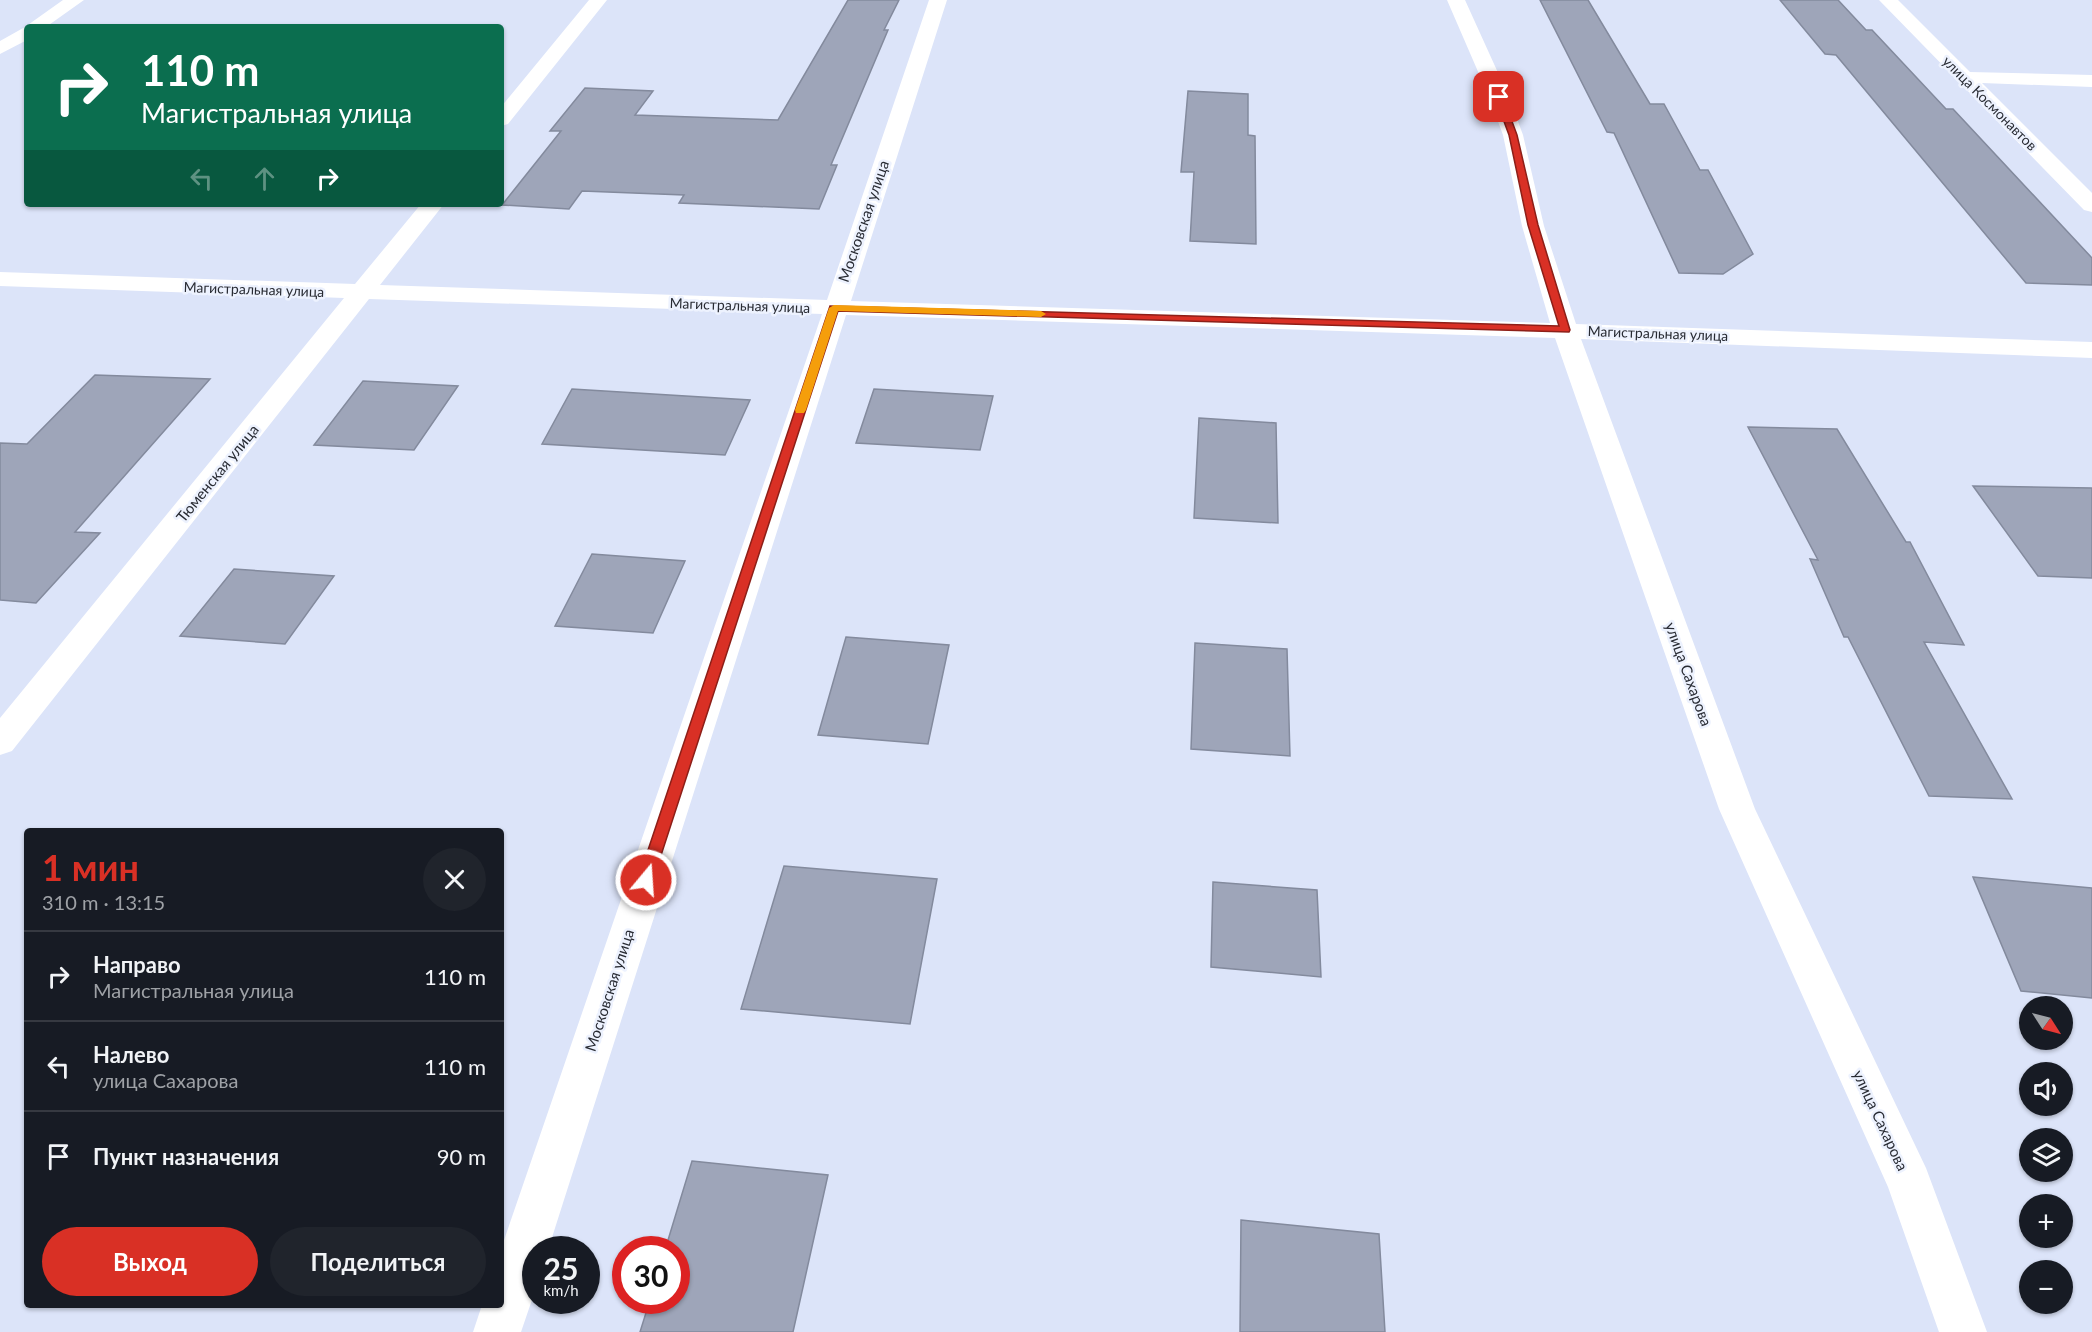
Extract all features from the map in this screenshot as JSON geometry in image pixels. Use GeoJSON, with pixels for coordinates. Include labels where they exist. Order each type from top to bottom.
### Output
{"type":"FeatureCollection","features":[{"type":"Feature","properties":{"kind":"street"},"geometry":{"type":"LineString","coordinates":[[39,24],[75,0]]}},
{"type":"Feature","properties":{"kind":"street"},"geometry":{"type":"LineString","coordinates":[[504,116],[598,0]]}},
{"type":"Feature","properties":{"kind":"street","name":"Московская улица"},"geometry":{"type":"LineString","coordinates":[[504,1308],[938,0]]}},
{"type":"Feature","properties":{"kind":"street","name":"улица Сахарова"},"geometry":{"type":"LineString","coordinates":[[1456,0],[1499,97],[1513,135],[1533,225],[1565,330],[1737,809],[1910,1184],[1963,1332]]}},
{"type":"Feature","properties":{"kind":"street","name":"улица Космонавтов"},"geometry":{"type":"LineString","coordinates":[[1888,0],[2092,205]]}},
{"type":"Feature","properties":{"kind":"street"},"geometry":{"type":"LineString","coordinates":[[0,50],[24,34]]}},
{"type":"Feature","properties":{"kind":"street"},"geometry":{"type":"LineString","coordinates":[[1964,77],[2092,81]]}},
{"type":"Feature","properties":{"kind":"street","name":"Тюменская улица"},"geometry":{"type":"LineString","coordinates":[[0,742],[432,207]]}},
{"type":"Feature","properties":{"kind":"street","name":"Магистральная улица"},"geometry":{"type":"LineString","coordinates":[[0,279],[362,293],[1565,330],[2092,350]]}},
{"type":"Feature","properties":{"kind":"street","name":"Московская улица"},"geometry":{"type":"LineString","coordinates":[[496,1332],[504,1308]]}},
{"type":"Feature","properties":{"kind":"building"},"geometry":{"type":"Polygon","coordinates":[[[848,0],[899,0],[884,30],[888,30],[831,165],[837,165],[819,209],[679,203],[684,195],[582,191],[569,209],[504,205],[561,131],[550,131],[585,88],[653,91],[635,115],[778,120],[848,0]]]}},
{"type":"Feature","properties":{"kind":"building"},"geometry":{"type":"Polygon","coordinates":[[[1540,0],[1588,0],[1650,104],[1664,104],[1700,170],[1708,170],[1753,254],[1723,274],[1679,273],[1614,133],[1607,132],[1540,0]]]}},
{"type":"Feature","properties":{"kind":"building"},"geometry":{"type":"Polygon","coordinates":[[[1780,0],[1838,0],[1866,30],[1872,30],[1946,109],[1953,109],[2092,258],[2092,285],[2026,283],[1836,55],[1825,54],[1780,0]]]}},
{"type":"Feature","properties":{"kind":"building"},"geometry":{"type":"Polygon","coordinates":[[[1188,91],[1248,94],[1248,135],[1255,136],[1256,244],[1190,241],[1194,172],[1181,172],[1188,91]]]}},
{"type":"Feature","properties":{"kind":"building"},"geometry":{"type":"Polygon","coordinates":[[[95,375],[210,379],[75,532],[100,533],[36,603],[0,600],[0,443],[27,444],[95,375]]]}},
{"type":"Feature","properties":{"kind":"building"},"geometry":{"type":"Polygon","coordinates":[[[363,381],[458,386],[414,450],[314,445],[363,381]]]}},
{"type":"Feature","properties":{"kind":"building"},"geometry":{"type":"Polygon","coordinates":[[[572,389],[750,400],[725,455],[542,444],[572,389]]]}},
{"type":"Feature","properties":{"kind":"building"},"geometry":{"type":"Polygon","coordinates":[[[874,389],[993,396],[980,450],[856,443],[874,389]]]}},
{"type":"Feature","properties":{"kind":"building"},"geometry":{"type":"Polygon","coordinates":[[[1199,418],[1276,423],[1278,523],[1194,518],[1199,418]]]}},
{"type":"Feature","properties":{"kind":"building"},"geometry":{"type":"Polygon","coordinates":[[[1748,427],[1837,429],[1906,542],[1910,542],[1964,645],[1924,642],[2012,799],[1929,796],[1848,637],[1844,637],[1810,559],[1818,560],[1748,427]]]}},
{"type":"Feature","properties":{"kind":"building"},"geometry":{"type":"Polygon","coordinates":[[[1973,486],[2092,488],[2092,578],[2038,576],[1973,486]]]}},
{"type":"Feature","properties":{"kind":"building"},"geometry":{"type":"Polygon","coordinates":[[[592,554],[685,561],[653,633],[555,626],[592,554]]]}},
{"type":"Feature","properties":{"kind":"building"},"geometry":{"type":"Polygon","coordinates":[[[234,569],[334,576],[285,644],[180,636],[234,569]]]}},
{"type":"Feature","properties":{"kind":"building"},"geometry":{"type":"Polygon","coordinates":[[[846,637],[949,645],[928,744],[818,735],[846,637]]]}},
{"type":"Feature","properties":{"kind":"building"},"geometry":{"type":"Polygon","coordinates":[[[1195,643],[1287,649],[1290,756],[1191,749],[1195,643]]]}},
{"type":"Feature","properties":{"kind":"building"},"geometry":{"type":"Polygon","coordinates":[[[784,866],[937,879],[910,1024],[741,1009],[784,866]]]}},
{"type":"Feature","properties":{"kind":"building"},"geometry":{"type":"Polygon","coordinates":[[[1973,877],[2092,888],[2092,998],[2021,991],[1973,877]]]}},
{"type":"Feature","properties":{"kind":"building"},"geometry":{"type":"Polygon","coordinates":[[[1213,882],[1317,890],[1321,977],[1211,967],[1213,882]]]}},
{"type":"Feature","properties":{"kind":"building"},"geometry":{"type":"Polygon","coordinates":[[[692,1161],[828,1175],[793,1332],[640,1332],[646,1314],[690,1314],[690,1236],[669,1236],[692,1161]]]}},
{"type":"Feature","properties":{"kind":"building"},"geometry":{"type":"Polygon","coordinates":[[[1241,1220],[1379,1234],[1385,1332],[1240,1332],[1241,1220]]]}},
{"type":"Feature","properties":{"kind":"slow traffic"},"geometry":{"type":"LineString","coordinates":[[800,410],[834,308],[1041,314]]}},
{"type":"Feature","properties":{"kind":"route"},"geometry":{"type":"LineString","coordinates":[[646,880],[834,308],[1565,330],[1533,225],[1513,135],[1499,97]]}}]}
